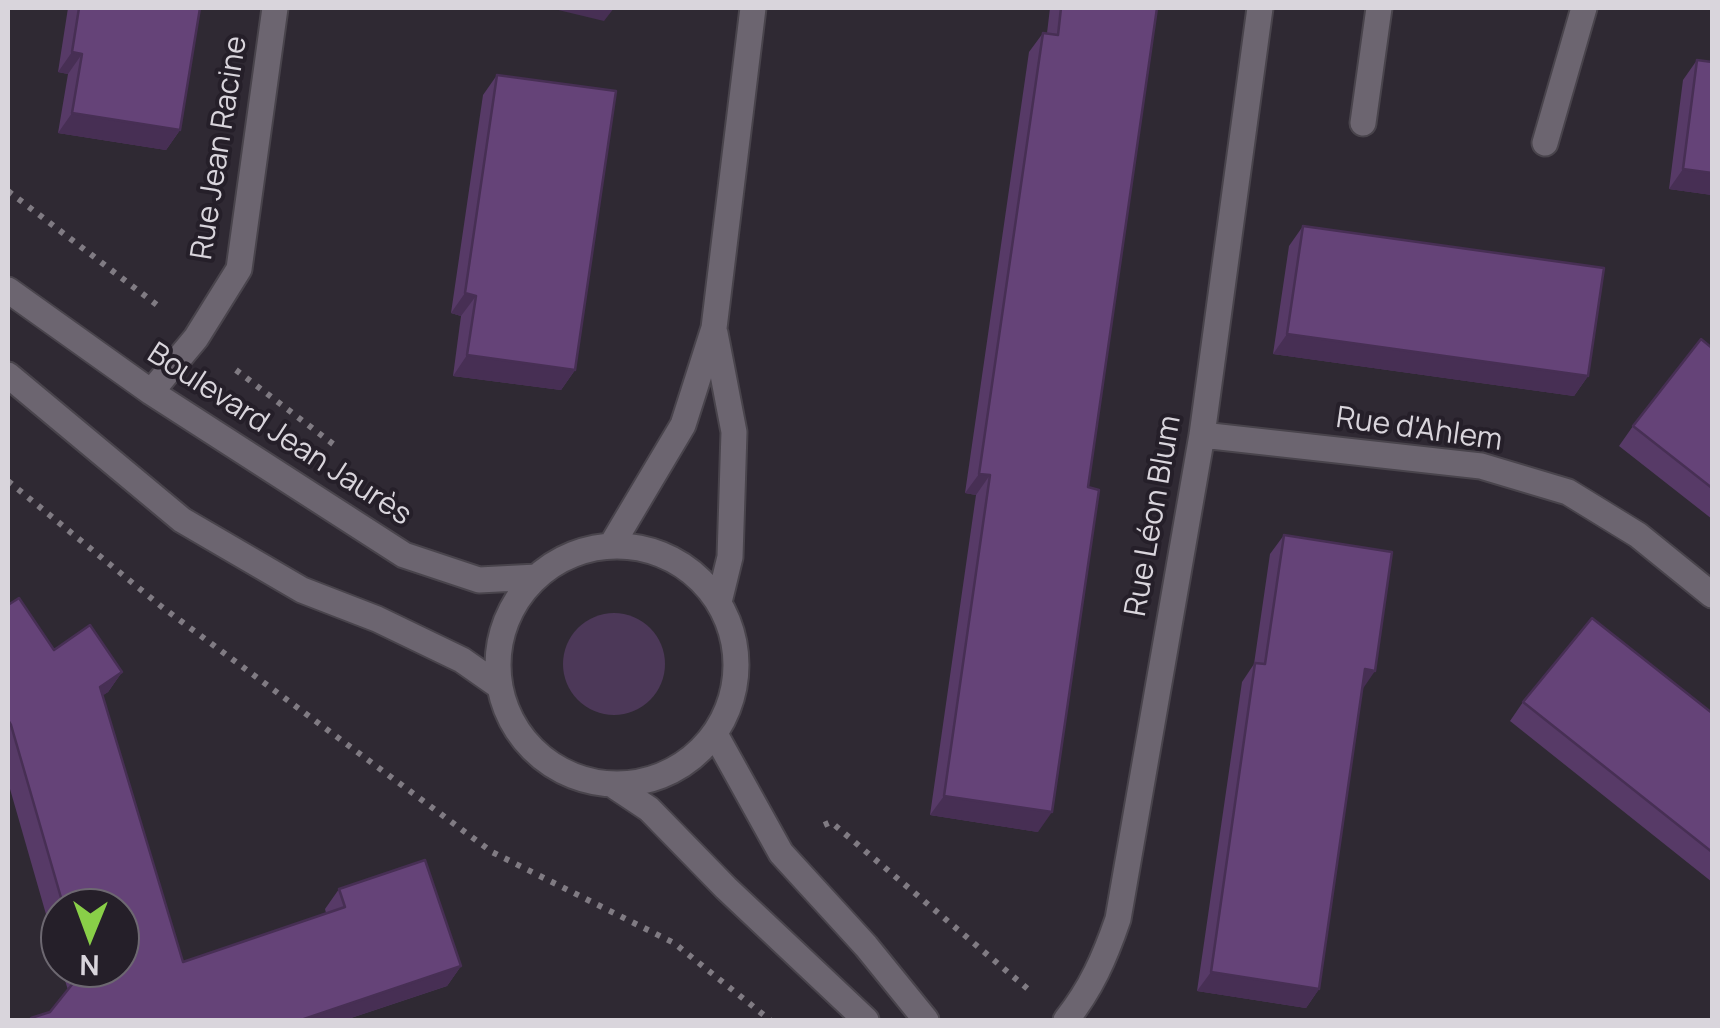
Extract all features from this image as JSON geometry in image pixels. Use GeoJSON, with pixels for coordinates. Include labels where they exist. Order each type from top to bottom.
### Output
{"type":"FeatureCollection","features":[{"type":"Feature","properties":{"kind":"street","name":"Rue Jean Racine"},"geometry":{"type":"LineString","coordinates":[[150,392],[196,338],[239,269],[275,8]]}},
{"type":"Feature","properties":{"kind":"street"},"geometry":{"type":"LineString","coordinates":[[611,546],[684,425],[714,328],[753,8]]}},
{"type":"Feature","properties":{"kind":"street","name":"Rue Léon Blum"},"geometry":{"type":"LineString","coordinates":[[1066,1020],[1085,996],[1102,964],[1118,919],[1202,435],[1260,8]]}},
{"type":"Feature","properties":{"kind":"street"},"geometry":{"type":"LineString","coordinates":[[1362,123],[1379,8]]}},
{"type":"Feature","properties":{"kind":"street"},"geometry":{"type":"LineString","coordinates":[[1545,142],[1584,8]]}},
{"type":"Feature","properties":{"kind":"street","name":"Boulevard Jean Jaurès"},"geometry":{"type":"LineString","coordinates":[[8,290],[150,392],[404,555],[479,580],[537,576]]}},
{"type":"Feature","properties":{"kind":"street"},"geometry":{"type":"LineString","coordinates":[[714,328],[734,432],[730,557],[719,602]]}},
{"type":"Feature","properties":{"kind":"street"},"geometry":{"type":"LineString","coordinates":[[8,375],[182,520],[302,590],[377,619],[462,660],[500,686]]}},
{"type":"Feature","properties":{"kind":"street","name":"Rue d'Ahlem"},"geometry":{"type":"LineString","coordinates":[[1202,435],[1481,466],[1568,492],[1638,535],[1712,595]]}},
{"type":"Feature","properties":{"kind":"street"},"geometry":{"type":"LineString","coordinates":[[611,546],[653,551],[691,571],[719,602],[733,635],[737,668],[731,703],[716,734],[696,756],[671,772],[643,782],[613,785],[574,777],[539,756],[513,724],[500,686],[498,655],[504,626],[517,599],[537,576],[572,554],[611,546]]}},
{"type":"Feature","properties":{"kind":"street"},"geometry":{"type":"LineString","coordinates":[[716,734],[781,853],[866,946],[926,1020]]}},
{"type":"Feature","properties":{"kind":"street"},"geometry":{"type":"LineString","coordinates":[[613,785],[650,809],[726,888],[866,1020]]}},
{"type":"Feature","properties":{"kind":"path"},"geometry":{"type":"LineString","coordinates":[[8,190],[169,314]]}},
{"type":"Feature","properties":{"kind":"path"},"geometry":{"type":"LineString","coordinates":[[228,363],[345,453]]}},
{"type":"Feature","properties":{"kind":"path"},"geometry":{"type":"LineString","coordinates":[[8,481],[162,607],[492,852],[674,944],[770,1020]]}},
{"type":"Feature","properties":{"kind":"path"},"geometry":{"type":"LineString","coordinates":[[820,827],[831,822],[1039,999]]}},
{"type":"Feature","properties":{"kind":"shaded area"},"geometry":{"type":"Polygon","coordinates":[[[614,613],[633,617],[650,628],[661,645],[665,664],[661,683],[650,700],[633,711],[614,715],[595,711],[578,700],[567,683],[563,664],[567,645],[578,628],[595,617],[614,613]]]}},
{"type":"Feature","properties":{"kind":"building"},"geometry":{"type":"Polygon","coordinates":[[[79,8],[200,8],[180,130],[72,113],[82,54],[72,52],[79,8]]]}},
{"type":"Feature","properties":{"kind":"building"},"geometry":{"type":"Polygon","coordinates":[[[1061,8],[1157,8],[1088,487],[1099,490],[1052,812],[944,796],[990,475],[979,474],[1043,33],[1058,35],[1061,8]]]}},
{"type":"Feature","properties":{"kind":"building"},"geometry":{"type":"Polygon","coordinates":[[[1697,60],[1712,62],[1712,173],[1683,169],[1697,60]]]}},
{"type":"Feature","properties":{"kind":"building"},"geometry":{"type":"Polygon","coordinates":[[[497,75],[616,91],[575,370],[467,355],[476,296],[465,293],[497,75]]]}},
{"type":"Feature","properties":{"kind":"building"},"geometry":{"type":"Polygon","coordinates":[[[1303,226],[1604,268],[1588,376],[1287,334],[1303,226]]]}},
{"type":"Feature","properties":{"kind":"building"},"geometry":{"type":"Polygon","coordinates":[[[1701,339],[1712,348],[1712,488],[1633,426],[1701,339]]]}},
{"type":"Feature","properties":{"kind":"building"},"geometry":{"type":"Polygon","coordinates":[[[1284,535],[1392,552],[1375,671],[1365,669],[1319,989],[1211,972],[1255,663],[1265,664],[1284,535]]]}},
{"type":"Feature","properties":{"kind":"building"},"geometry":{"type":"Polygon","coordinates":[[[19,598],[54,650],[90,625],[122,672],[100,687],[183,962],[345,907],[339,889],[425,860],[461,966],[301,1020],[32,1020],[50,1012],[69,988],[140,988],[140,888],[58,888],[8,720],[8,605],[19,598]]]}},
{"type":"Feature","properties":{"kind":"building"},"geometry":{"type":"Polygon","coordinates":[[[1592,618],[1712,713],[1712,852],[1523,702],[1592,618]]]}}]}
